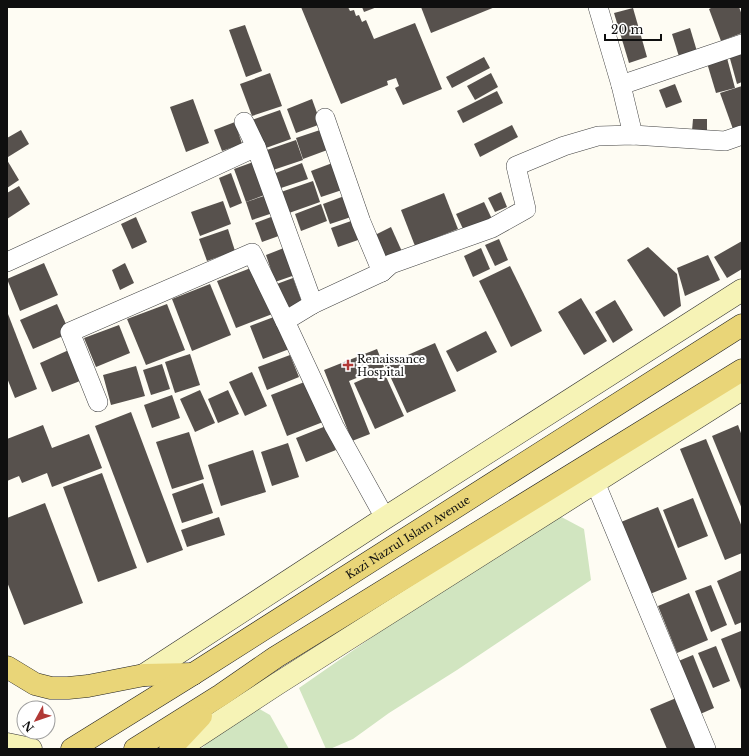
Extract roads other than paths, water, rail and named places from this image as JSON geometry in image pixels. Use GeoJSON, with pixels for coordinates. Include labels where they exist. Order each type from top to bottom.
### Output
{"type":"FeatureCollection","features":[{"type":"Feature","properties":{"kind":"main road","name":"Kazi Nazrul Islam Avenue"},"geometry":{"type":"LineString","coordinates":[[72,749],[193,674],[742,325]]}},
{"type":"Feature","properties":{"kind":"main road"},"geometry":{"type":"LineString","coordinates":[[135,749],[220,695],[276,657],[742,370]]}},
{"type":"Feature","properties":{"kind":"main road"},"geometry":{"type":"LineString","coordinates":[[7,667],[35,684],[50,688],[88,686],[144,675],[193,674]]}},
{"type":"Feature","properties":{"kind":"main road"},"geometry":{"type":"LineString","coordinates":[[170,749],[220,695]]}},
{"type":"Feature","properties":{"kind":"street"},"geometry":{"type":"LineString","coordinates":[[598,7],[621,85],[633,135]]}},
{"type":"Feature","properties":{"kind":"street"},"geometry":{"type":"LineString","coordinates":[[621,85],[742,44]]}},
{"type":"Feature","properties":{"kind":"street"},"geometry":{"type":"LineString","coordinates":[[325,118],[361,222],[382,272]]}},
{"type":"Feature","properties":{"kind":"street"},"geometry":{"type":"LineString","coordinates":[[244,122],[256,147],[313,304]]}},
{"type":"Feature","properties":{"kind":"street"},"geometry":{"type":"LineString","coordinates":[[285,321],[313,304],[382,272],[391,264],[492,228],[526,209],[516,166],[564,146],[598,136],[633,135],[725,141],[742,135]]}},
{"type":"Feature","properties":{"kind":"street"},"geometry":{"type":"LineString","coordinates":[[7,262],[256,147]]}},
{"type":"Feature","properties":{"kind":"street"},"geometry":{"type":"LineString","coordinates":[[98,402],[70,332],[252,253],[334,426],[385,518]]}},
{"type":"Feature","properties":{"kind":"street"},"geometry":{"type":"LineString","coordinates":[[144,675],[385,518],[742,290]]}},
{"type":"Feature","properties":{"kind":"street"},"geometry":{"type":"LineString","coordinates":[[178,749],[277,684],[742,389]]}},
{"type":"Feature","properties":{"kind":"street"},"geometry":{"type":"LineString","coordinates":[[595,482],[706,749]]}},
{"type":"Feature","properties":{"kind":"street"},"geometry":{"type":"LineString","coordinates":[[7,744],[31,749]]}},
{"type":"Feature","properties":{"kind":"place","name":"Renaissance Hospital"},"geometry":{"type":"Point","coordinates":[348,365]}}]}
